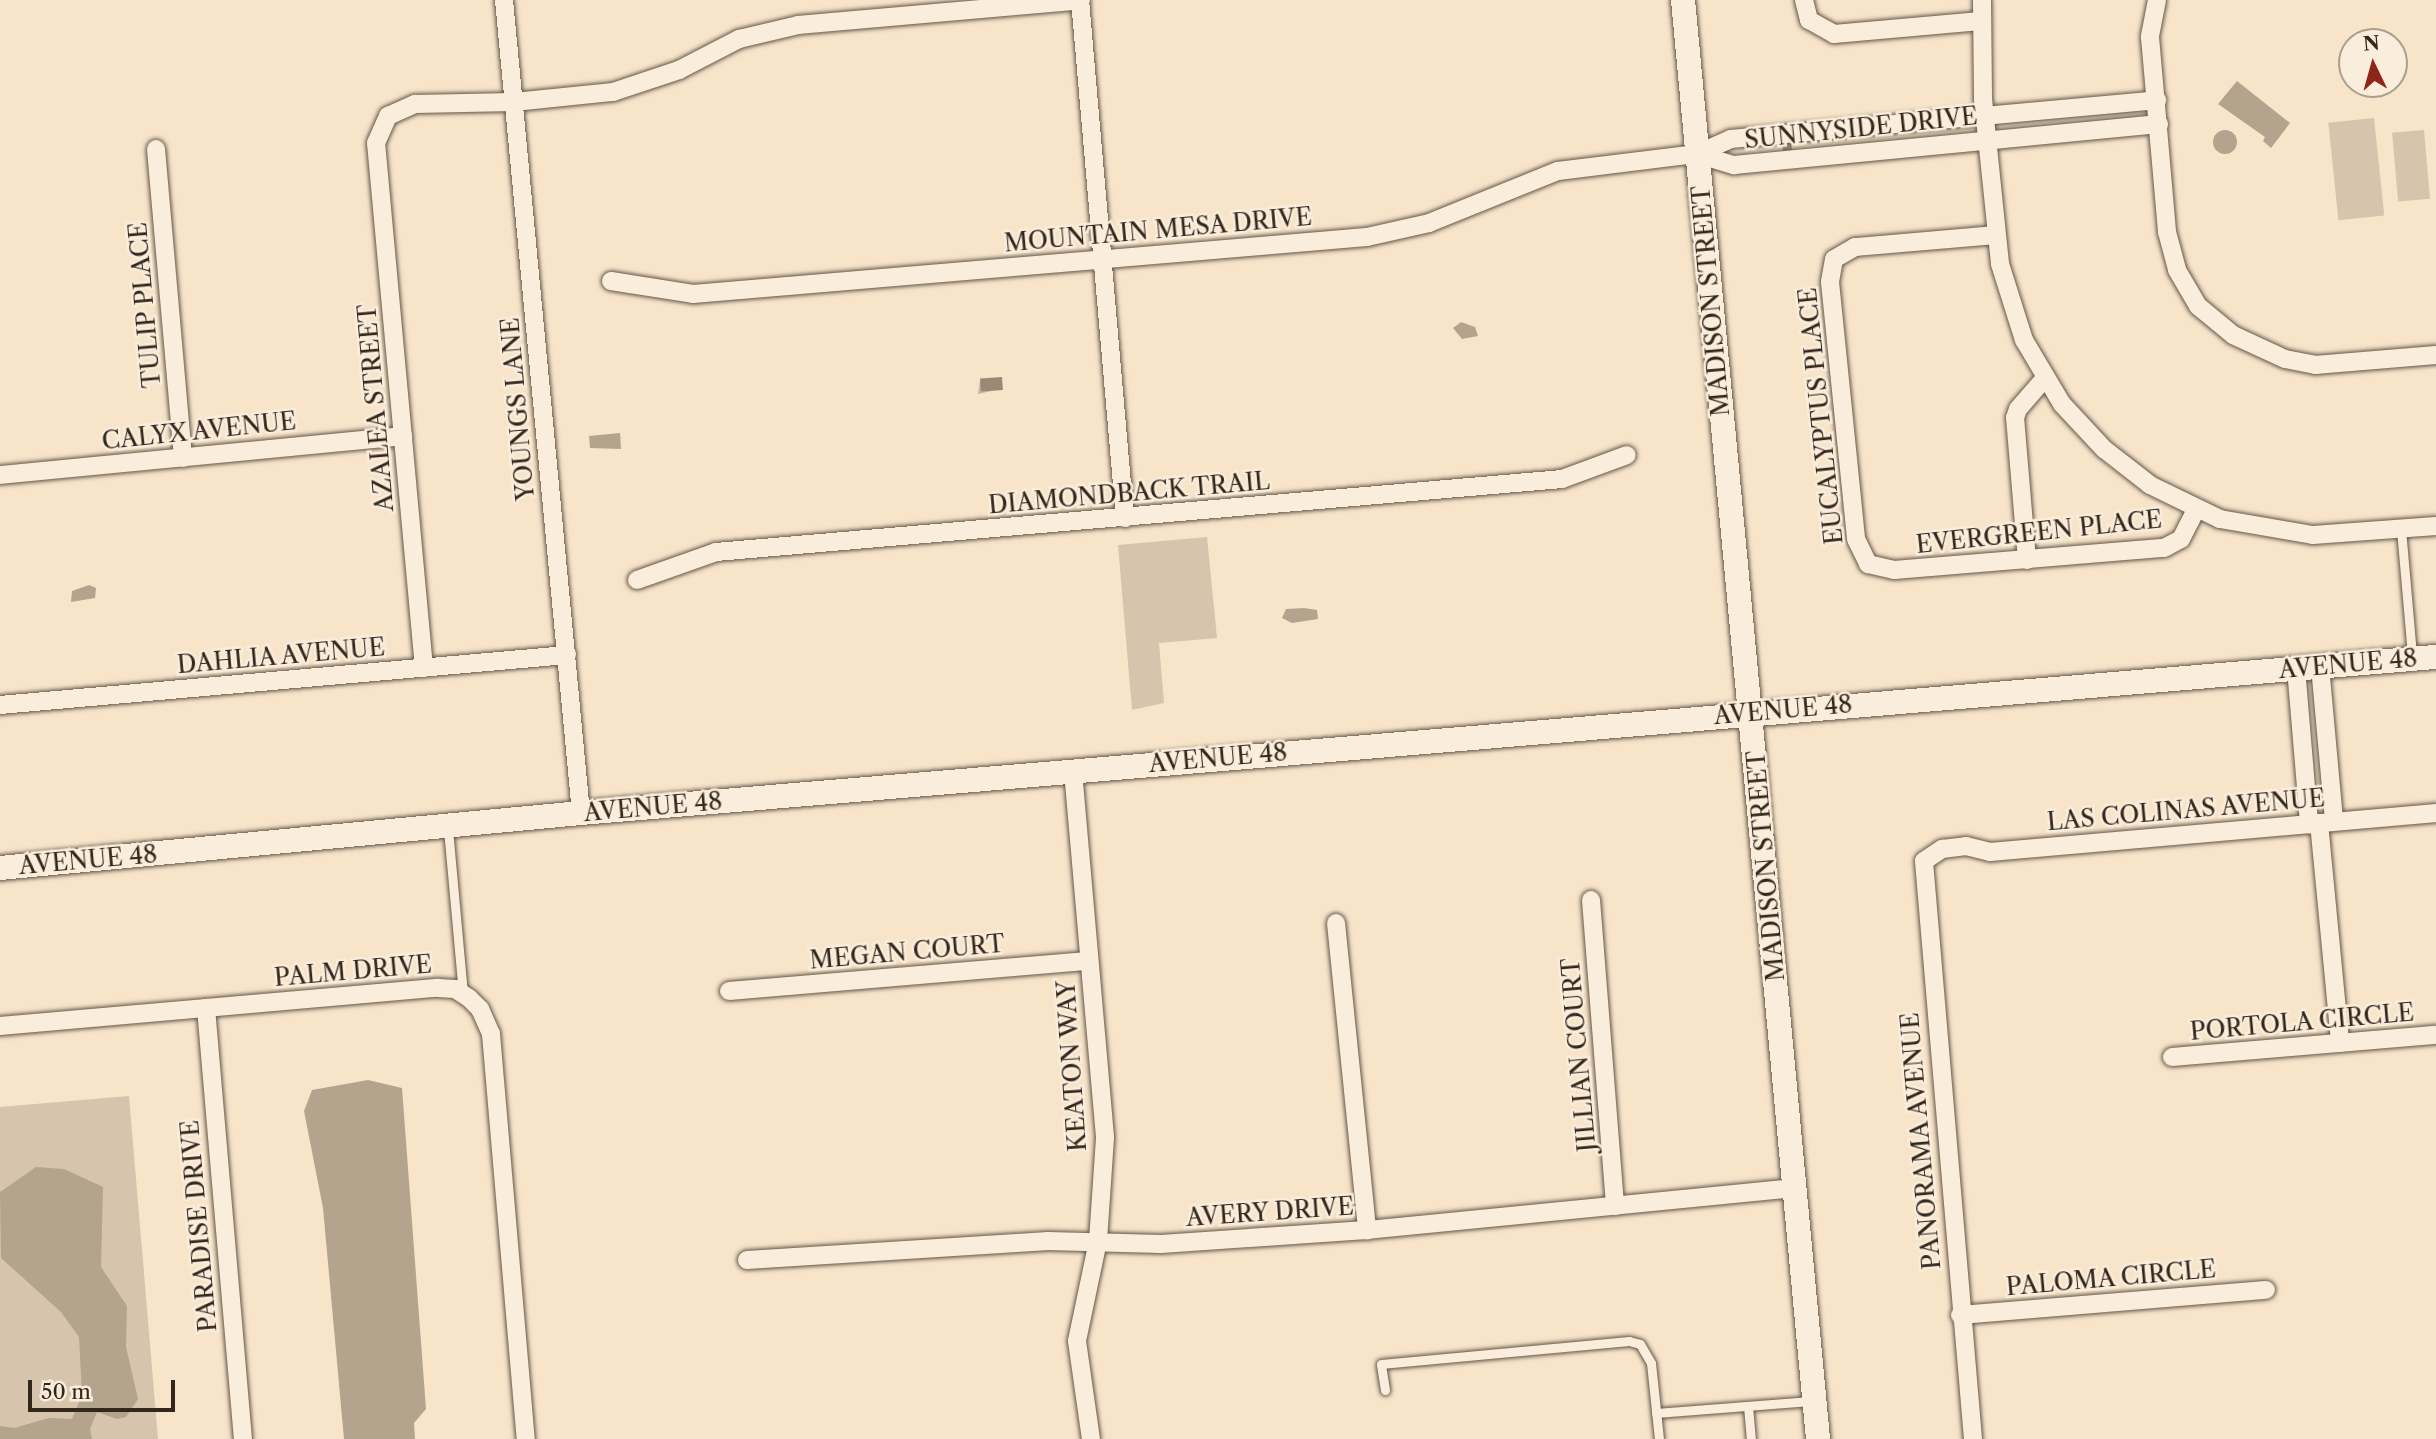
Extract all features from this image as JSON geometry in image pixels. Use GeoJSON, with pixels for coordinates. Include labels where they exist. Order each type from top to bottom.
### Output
{"type":"FeatureCollection","features":[{"type":"Feature","properties":{"kind":"main road","name":"MADISON STREET"},"geometry":{"type":"LineString","coordinates":[[1683,0],[1752,712],[1818,1439]]}},
{"type":"Feature","properties":{"kind":"main road","name":"AVENUE 48"},"geometry":{"type":"LineString","coordinates":[[0,868],[582,813],[1752,712],[2424,658]]}},
{"type":"Feature","properties":{"kind":"street","name":"YOUNGS LANE"},"geometry":{"type":"LineString","coordinates":[[504,0],[582,813]]}},
{"type":"Feature","properties":{"kind":"street"},"geometry":{"type":"LineString","coordinates":[[513,102],[613,92],[645,83],[767,30],[1080,0],[1125,518]]}},
{"type":"Feature","properties":{"kind":"street"},"geometry":{"type":"LineString","coordinates":[[1804,0],[1809,20],[1834,34],[1980,21]]}},
{"type":"Feature","properties":{"kind":"street"},"geometry":{"type":"LineString","coordinates":[[1982,0],[1980,21],[1986,141],[1996,235],[2014,314],[2044,379],[2104,449],[2150,485],[2196,510],[2282,532],[2436,526]]}},
{"type":"Feature","properties":{"kind":"street"},"geometry":{"type":"LineString","coordinates":[[2157,0],[2150,37],[2171,251],[2186,290],[2214,321],[2269,354],[2302,363],[2436,355]]}},
{"type":"Feature","properties":{"kind":"street","name":"SUNNYSIDE DRIVE"},"geometry":{"type":"LineString","coordinates":[[1697,155],[1731,139],[2157,100]]}},
{"type":"Feature","properties":{"kind":"street","name":"AZALEA STREET"},"geometry":{"type":"LineString","coordinates":[[424,668],[376,143],[388,116],[415,104],[513,102]]}},
{"type":"Feature","properties":{"kind":"street","name":"SUNNYSIDE DRIVE"},"geometry":{"type":"LineString","coordinates":[[1697,155],[1734,165],[2159,124]]}},
{"type":"Feature","properties":{"kind":"street","name":"TULIP PLACE"},"geometry":{"type":"LineString","coordinates":[[156,149],[183,458]]}},
{"type":"Feature","properties":{"kind":"street","name":"MOUNTAIN MESA DRIVE"},"geometry":{"type":"LineString","coordinates":[[611,281],[693,294],[1389,234],[1471,208],[1558,171],[1697,155]]}},
{"type":"Feature","properties":{"kind":"street","name":"EUCALYPTUS PLACE"},"geometry":{"type":"LineString","coordinates":[[1868,564],[1856,539],[1830,282],[1834,259],[1856,247],[1996,235]]}},
{"type":"Feature","properties":{"kind":"street"},"geometry":{"type":"LineString","coordinates":[[2027,560],[2015,418],[2018,409],[2044,379]]}},
{"type":"Feature","properties":{"kind":"street","name":"CALYX AVENUE"},"geometry":{"type":"LineString","coordinates":[[0,475],[403,436]]}},
{"type":"Feature","properties":{"kind":"street","name":"DIAMONDBACK TRAIL"},"geometry":{"type":"LineString","coordinates":[[637,580],[716,552],[1562,479],[1627,454]]}},
{"type":"Feature","properties":{"kind":"street","name":"EVERGREEN PLACE"},"geometry":{"type":"LineString","coordinates":[[1868,564],[1894,570],[2164,548],[2181,539],[2196,510]]}},
{"type":"Feature","properties":{"kind":"street","name":"DAHLIA AVENUE"},"geometry":{"type":"LineString","coordinates":[[0,705],[567,655]]}},
{"type":"Feature","properties":{"kind":"street"},"geometry":{"type":"LineString","coordinates":[[2308,667],[2340,1043]]}},
{"type":"Feature","properties":{"kind":"street"},"geometry":{"type":"LineString","coordinates":[[2308,667],[2321,823]]}},
{"type":"Feature","properties":{"kind":"street","name":"KEATON WAY"},"geometry":{"type":"LineString","coordinates":[[1073,771],[1105,1138],[1098,1241],[1077,1341],[1091,1439]]}},
{"type":"Feature","properties":{"kind":"street","name":"LAS COLINAS AVENUE"},"geometry":{"type":"LineString","coordinates":[[1942,849],[1966,846],[1990,852],[2436,813]]}},
{"type":"Feature","properties":{"kind":"street","name":"PANORAMA AVENUE"},"geometry":{"type":"LineString","coordinates":[[1942,849],[1924,861],[1923,884],[1973,1439]]}},
{"type":"Feature","properties":{"kind":"street","name":"JILLIAN COURT"},"geometry":{"type":"LineString","coordinates":[[1591,900],[1615,1206]]}},
{"type":"Feature","properties":{"kind":"street"},"geometry":{"type":"LineString","coordinates":[[1336,923],[1367,1230]]}},
{"type":"Feature","properties":{"kind":"street","name":"MEGAN COURT"},"geometry":{"type":"LineString","coordinates":[[729,991],[1088,961]]}},
{"type":"Feature","properties":{"kind":"street","name":"PALM DRIVE"},"geometry":{"type":"LineString","coordinates":[[0,1026],[439,988],[463,994],[480,1009],[491,1034],[526,1439]]}},
{"type":"Feature","properties":{"kind":"street","name":"PARADISE DRIVE"},"geometry":{"type":"LineString","coordinates":[[206,1008],[243,1439]]}},
{"type":"Feature","properties":{"kind":"street","name":"PORTOLA CIRCLE"},"geometry":{"type":"LineString","coordinates":[[2172,1057],[2436,1035]]}},
{"type":"Feature","properties":{"kind":"street","name":"AVERY DRIVE"},"geometry":{"type":"LineString","coordinates":[[747,1260],[1048,1241],[1161,1244],[1367,1230],[1796,1188]]}},
{"type":"Feature","properties":{"kind":"street","name":"PALOMA CIRCLE"},"geometry":{"type":"LineString","coordinates":[[1960,1315],[2266,1290]]}},
{"type":"Feature","properties":{"kind":"lane"},"geometry":{"type":"LineString","coordinates":[[1797,133],[1799,159]]}},
{"type":"Feature","properties":{"kind":"lane"},"geometry":{"type":"LineString","coordinates":[[2401,529],[2424,658]]}},
{"type":"Feature","properties":{"kind":"lane"},"geometry":{"type":"LineString","coordinates":[[448,825],[463,994]]}},
{"type":"Feature","properties":{"kind":"lane"},"geometry":{"type":"LineString","coordinates":[[1385,1390],[1381,1364],[1629,1341],[1640,1344],[1651,1363],[1659,1439]]}},
{"type":"Feature","properties":{"kind":"lane"},"geometry":{"type":"LineString","coordinates":[[1656,1413],[1815,1401]]}},
{"type":"Feature","properties":{"kind":"lane"},"geometry":{"type":"LineString","coordinates":[[1748,1406],[1751,1439]]}},
{"type":"Feature","properties":{"kind":"shaded area"},"geometry":{"type":"Polygon","coordinates":[[[2237,81],[2290,123],[2271,148],[2263,141],[2265,137],[2218,104],[2237,81]]]}},
{"type":"Feature","properties":{"kind":"shaded area"},"geometry":{"type":"Polygon","coordinates":[[[2374,118],[2384,215],[2338,220],[2328,123],[2374,118]]]}},
{"type":"Feature","properties":{"kind":"shaded area"},"geometry":{"type":"Polygon","coordinates":[[[2225,130],[2236,137],[2237,142],[2230,153],[2225,154],[2214,147],[2213,142],[2220,131],[2225,130]]]}},
{"type":"Feature","properties":{"kind":"shaded area"},"geometry":{"type":"Polygon","coordinates":[[[2424,130],[2430,199],[2398,202],[2392,133],[2424,130]]]}},
{"type":"Feature","properties":{"kind":"shaded area"},"geometry":{"type":"Polygon","coordinates":[[[1461,322],[1475,327],[1478,336],[1462,339],[1453,328],[1461,322]]]}},
{"type":"Feature","properties":{"kind":"shaded area"},"geometry":{"type":"Polygon","coordinates":[[[620,433],[621,449],[590,448],[589,436],[620,433]]]}},
{"type":"Feature","properties":{"kind":"shaded area"},"geometry":{"type":"Polygon","coordinates":[[[1207,537],[1217,638],[1159,643],[1164,703],[1132,710],[1118,545],[1207,537]]]}},
{"type":"Feature","properties":{"kind":"shaded area"},"geometry":{"type":"Polygon","coordinates":[[[89,585],[96,588],[95,598],[71,602],[72,591],[89,585]]]}},
{"type":"Feature","properties":{"kind":"shaded area"},"geometry":{"type":"Polygon","coordinates":[[[1286,609],[1317,610],[1318,619],[1292,623],[1282,618],[1286,609]]]}},
{"type":"Feature","properties":{"kind":"shaded area"},"geometry":{"type":"Polygon","coordinates":[[[368,1080],[402,1088],[426,1409],[414,1423],[415,1439],[344,1439],[323,1208],[304,1111],[312,1090],[368,1080]]]}},
{"type":"Feature","properties":{"kind":"shaded area"},"geometry":{"type":"Polygon","coordinates":[[[129,1096],[158,1439],[0,1439],[0,1107],[129,1096]]]}},
{"type":"Feature","properties":{"kind":"shaded area"},"geometry":{"type":"Polygon","coordinates":[[[36,1167],[64,1169],[103,1187],[101,1267],[127,1306],[126,1347],[138,1399],[126,1417],[117,1419],[97,1412],[90,1429],[92,1439],[0,1439],[0,1426],[14,1428],[49,1418],[72,1419],[82,1395],[79,1337],[61,1312],[1,1258],[0,1192],[36,1167]]]}},
{"type":"Feature","properties":{"kind":"building"},"geometry":{"type":"Polygon","coordinates":[[[1791,142],[1792,150],[1783,151],[1782,143],[1791,142]]]}},
{"type":"Feature","properties":{"kind":"building"},"geometry":{"type":"Polygon","coordinates":[[[1002,377],[1003,390],[981,392],[980,379],[1002,377]]]}}]}
